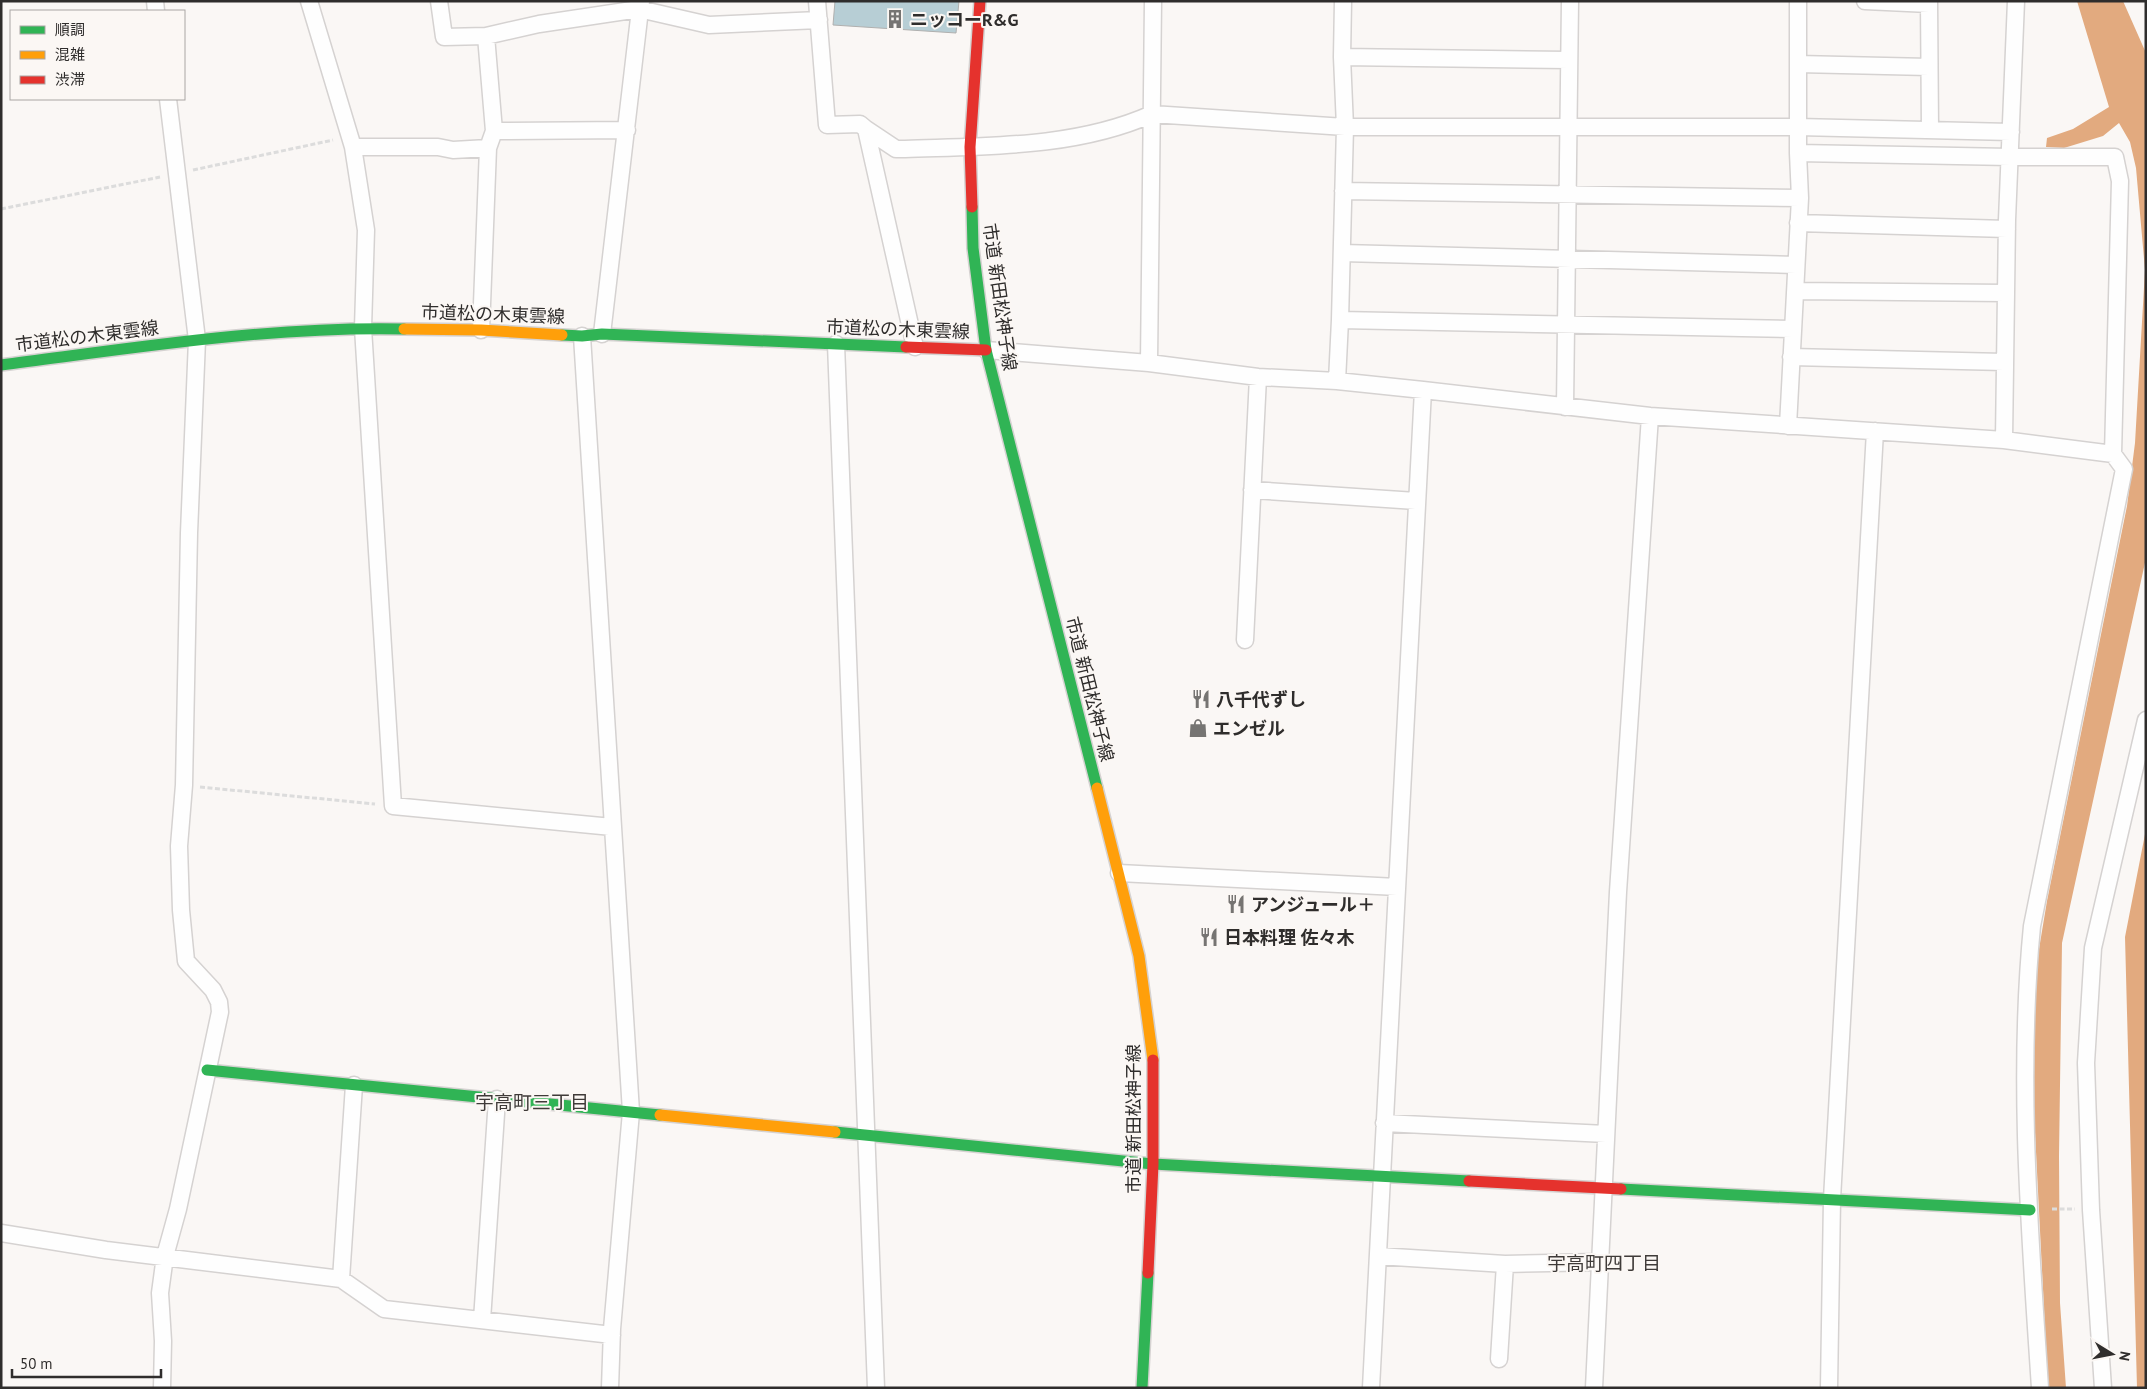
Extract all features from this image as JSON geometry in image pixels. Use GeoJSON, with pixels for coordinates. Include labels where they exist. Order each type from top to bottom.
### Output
{"type":"FeatureCollection","features":[{"type":"Feature","properties":{"kind":"street"},"geometry":{"type":"LineString","coordinates":[[309,1],[353,147],[366,230],[362,328],[393,806],[612,827]]}},
{"type":"Feature","properties":{"kind":"street"},"geometry":{"type":"LineString","coordinates":[[439,1],[444,37],[486,36],[640,5],[709,24],[819,20]]}},
{"type":"Feature","properties":{"kind":"street"},"geometry":{"type":"LineString","coordinates":[[816,1],[827,125],[860,124],[896,149],[970,147],[1061,140],[1129,124],[1152,114],[1345,127],[1798,127],[2012,132]]}},
{"type":"Feature","properties":{"kind":"street","name":"市道 新田松神子線"},"geometry":{"type":"LineString","coordinates":[[980,1],[970,147],[973,248],[986,350],[1140,956],[1154,1064],[1153,1164],[1142,1388]]}},
{"type":"Feature","properties":{"kind":"street"},"geometry":{"type":"LineString","coordinates":[[1149,363],[1153,1]]}},
{"type":"Feature","properties":{"kind":"street"},"geometry":{"type":"LineString","coordinates":[[1337,381],[1345,127],[1342,56],[1344,1]]}},
{"type":"Feature","properties":{"kind":"street"},"geometry":{"type":"LineString","coordinates":[[1565,407],[1570,1]]}},
{"type":"Feature","properties":{"kind":"street"},"geometry":{"type":"LineString","coordinates":[[1788,426],[1800,198],[1798,153],[1798,1]]}},
{"type":"Feature","properties":{"kind":"street"},"geometry":{"type":"LineString","coordinates":[[1865,1],[1929,2],[1930,130]]}},
{"type":"Feature","properties":{"kind":"street"},"geometry":{"type":"LineString","coordinates":[[2004,440],[2007,229],[2016,1]]}},
{"type":"Feature","properties":{"kind":"street"},"geometry":{"type":"LineString","coordinates":[[602,334],[640,5]]}},
{"type":"Feature","properties":{"kind":"street"},"geometry":{"type":"LineString","coordinates":[[481,330],[488,148],[494,131],[486,36]]}},
{"type":"Feature","properties":{"kind":"street"},"geometry":{"type":"LineString","coordinates":[[1342,56],[1569,60]]}},
{"type":"Feature","properties":{"kind":"street"},"geometry":{"type":"LineString","coordinates":[[1798,64],[1929,67]]}},
{"type":"Feature","properties":{"kind":"street"},"geometry":{"type":"LineString","coordinates":[[162,1388],[164,1341],[160,1293],[165,1256],[178,1208],[220,1012],[219,1002],[213,990],[186,961],[183,944],[179,846],[184,785],[189,533],[198,340],[168,100]]}},
{"type":"Feature","properties":{"kind":"street"},"geometry":{"type":"LineString","coordinates":[[866,129],[915,347]]}},
{"type":"Feature","properties":{"kind":"street"},"geometry":{"type":"LineString","coordinates":[[494,131],[627,130]]}},
{"type":"Feature","properties":{"kind":"street"},"geometry":{"type":"LineString","coordinates":[[353,147],[438,147],[453,150],[488,148]]}},
{"type":"Feature","properties":{"kind":"street"},"geometry":{"type":"LineString","coordinates":[[1798,153],[2115,157],[2120,181],[2112,454],[2124,469],[2032,926],[2027,979],[2024,1061],[2040,1388]]}},
{"type":"Feature","properties":{"kind":"street"},"geometry":{"type":"LineString","coordinates":[[1343,191],[1800,198]]}},
{"type":"Feature","properties":{"kind":"street"},"geometry":{"type":"LineString","coordinates":[[1798,223],[2007,229]]}},
{"type":"Feature","properties":{"kind":"street"},"geometry":{"type":"LineString","coordinates":[[1342,254],[1796,265]]}},
{"type":"Feature","properties":{"kind":"street"},"geometry":{"type":"LineString","coordinates":[[1795,291],[2006,293]]}},
{"type":"Feature","properties":{"kind":"street"},"geometry":{"type":"LineString","coordinates":[[1340,320],[1793,328]]}},
{"type":"Feature","properties":{"kind":"street","name":"市道松の木東雲線"},"geometry":{"type":"LineString","coordinates":[[1,365],[198,340],[362,328],[481,330],[582,336],[602,334],[986,350]]}},
{"type":"Feature","properties":{"kind":"street"},"geometry":{"type":"LineString","coordinates":[[582,336],[631,1112],[612,1335],[610,1388]]}},
{"type":"Feature","properties":{"kind":"street"},"geometry":{"type":"LineString","coordinates":[[836,344],[876,1388]]}},
{"type":"Feature","properties":{"kind":"street"},"geometry":{"type":"LineString","coordinates":[[986,350],[1149,363],[1258,376],[1337,381],[1650,416],[2004,440],[2112,454]]}},
{"type":"Feature","properties":{"kind":"street"},"geometry":{"type":"LineString","coordinates":[[1791,357],[2004,362]]}},
{"type":"Feature","properties":{"kind":"street"},"geometry":{"type":"LineString","coordinates":[[1245,640],[1258,376]]}},
{"type":"Feature","properties":{"kind":"street"},"geometry":{"type":"LineString","coordinates":[[1371,1388],[1423,390]]}},
{"type":"Feature","properties":{"kind":"street"},"geometry":{"type":"LineString","coordinates":[[1594,1388],[1602,1262],[1606,1134],[1618,892],[1650,416]]}},
{"type":"Feature","properties":{"kind":"street"},"geometry":{"type":"LineString","coordinates":[[1829,1388],[1832,1199],[1875,431]]}},
{"type":"Feature","properties":{"kind":"street"},"geometry":{"type":"LineString","coordinates":[[1252,490],[1416,501]]}},
{"type":"Feature","properties":{"kind":"street"},"geometry":{"type":"LineString","coordinates":[[2103,1388],[2091,1210],[2086,1063],[2093,948],[2146,720]]}},
{"type":"Feature","properties":{"kind":"street"},"geometry":{"type":"LineString","coordinates":[[1119,873],[1397,887]]}},
{"type":"Feature","properties":{"kind":"street"},"geometry":{"type":"LineString","coordinates":[[207,1070],[1153,1164],[2030,1210]]}},
{"type":"Feature","properties":{"kind":"street"},"geometry":{"type":"LineString","coordinates":[[341,1279],[354,1085]]}},
{"type":"Feature","properties":{"kind":"street"},"geometry":{"type":"LineString","coordinates":[[482,1320],[497,1099]]}},
{"type":"Feature","properties":{"kind":"street"},"geometry":{"type":"LineString","coordinates":[[1384,1123],[1606,1134]]}},
{"type":"Feature","properties":{"kind":"street"},"geometry":{"type":"LineString","coordinates":[[1,1233],[106,1250],[341,1279],[384,1308],[612,1335]]}},
{"type":"Feature","properties":{"kind":"street"},"geometry":{"type":"LineString","coordinates":[[1378,1256],[1505,1264],[1602,1262]]}},
{"type":"Feature","properties":{"kind":"street"},"geometry":{"type":"LineString","coordinates":[[1499,1359],[1505,1264]]}},
{"type":"Feature","properties":{"kind":"path"},"geometry":{"type":"LineString","coordinates":[[184,785],[393,806]]}},
{"type":"Feature","properties":{"kind":"shaded area"},"geometry":{"type":"Polygon","coordinates":[[[2077,1],[2123,1],[2146,53],[2146,558],[2062,943],[2059,1156],[2060,1303],[2066,1388],[2048,1388],[2032,1073],[2034,997],[2038,955],[2047,901],[2127,506],[2135,443],[2145,270],[2136,168],[2130,142],[2119,123],[2103,136],[2064,148],[2046,147],[2047,138],[2073,129],[2109,107],[2077,1]]]}},
{"type":"Feature","properties":{"kind":"shaded area"},"geometry":{"type":"Polygon","coordinates":[[[2146,829],[2146,1388],[2137,1388],[2125,937],[2146,829]]]}},
{"type":"Feature","properties":{"kind":"building","name":"ニッコーR&G"},"geometry":{"type":"Polygon","coordinates":[[[835,1],[959,1],[956,33],[833,25],[835,1]]]}},
{"type":"Feature","properties":{"kind":"traffic: fast"},"geometry":{"type":"LineString","coordinates":[[972,207],[973,248],[986,350],[1097,788]]}},
{"type":"Feature","properties":{"kind":"traffic: fast"},"geometry":{"type":"LineString","coordinates":[[1,365],[202,339],[303,331],[404,329]]}},
{"type":"Feature","properties":{"kind":"traffic: fast"},"geometry":{"type":"LineString","coordinates":[[562,335],[602,334],[906,347]]}},
{"type":"Feature","properties":{"kind":"traffic: fast"},"geometry":{"type":"LineString","coordinates":[[207,1070],[660,1115]]}},
{"type":"Feature","properties":{"kind":"traffic: fast"},"geometry":{"type":"LineString","coordinates":[[835,1132],[1153,1164],[1469,1181]]}},
{"type":"Feature","properties":{"kind":"traffic: fast"},"geometry":{"type":"LineString","coordinates":[[1621,1189],[2030,1210]]}},
{"type":"Feature","properties":{"kind":"traffic: fast"},"geometry":{"type":"LineString","coordinates":[[1142,1388],[1148,1273]]}},
{"type":"Feature","properties":{"kind":"traffic: slow"},"geometry":{"type":"LineString","coordinates":[[404,329],[481,330],[562,335]]}},
{"type":"Feature","properties":{"kind":"traffic: slow"},"geometry":{"type":"LineString","coordinates":[[1097,788],[1139,956],[1153,1060]]}},
{"type":"Feature","properties":{"kind":"traffic: slow"},"geometry":{"type":"LineString","coordinates":[[660,1115],[835,1132]]}},
{"type":"Feature","properties":{"kind":"traffic: jam"},"geometry":{"type":"LineString","coordinates":[[972,207],[970,147],[980,1]]}},
{"type":"Feature","properties":{"kind":"traffic: jam"},"geometry":{"type":"LineString","coordinates":[[906,347],[986,350]]}},
{"type":"Feature","properties":{"kind":"traffic: jam"},"geometry":{"type":"LineString","coordinates":[[1148,1273],[1153,1164],[1153,1060]]}},
{"type":"Feature","properties":{"kind":"traffic: jam"},"geometry":{"type":"LineString","coordinates":[[1469,1181],[1621,1189]]}},
{"type":"Feature","properties":{"kind":"place","name":"ニッコーR&G"},"geometry":{"type":"Point","coordinates":[895,19]}},
{"type":"Feature","properties":{"kind":"place","name":"八千代ずし"},"geometry":{"type":"Point","coordinates":[1201,699]}},
{"type":"Feature","properties":{"kind":"place","name":"エンゼル"},"geometry":{"type":"Point","coordinates":[1198,728]}},
{"type":"Feature","properties":{"kind":"place","name":"アンジュール＋"},"geometry":{"type":"Point","coordinates":[1236,904]}},
{"type":"Feature","properties":{"kind":"place","name":"日本料理 佐々木"},"geometry":{"type":"Point","coordinates":[1209,937]}},
{"type":"Feature","properties":{"kind":"district","name":"宇高町三丁目"},"geometry":{"type":"Point","coordinates":[532,1102]}},
{"type":"Feature","properties":{"kind":"district","name":"宇高町四丁目"},"geometry":{"type":"Point","coordinates":[1604,1263]}}]}
